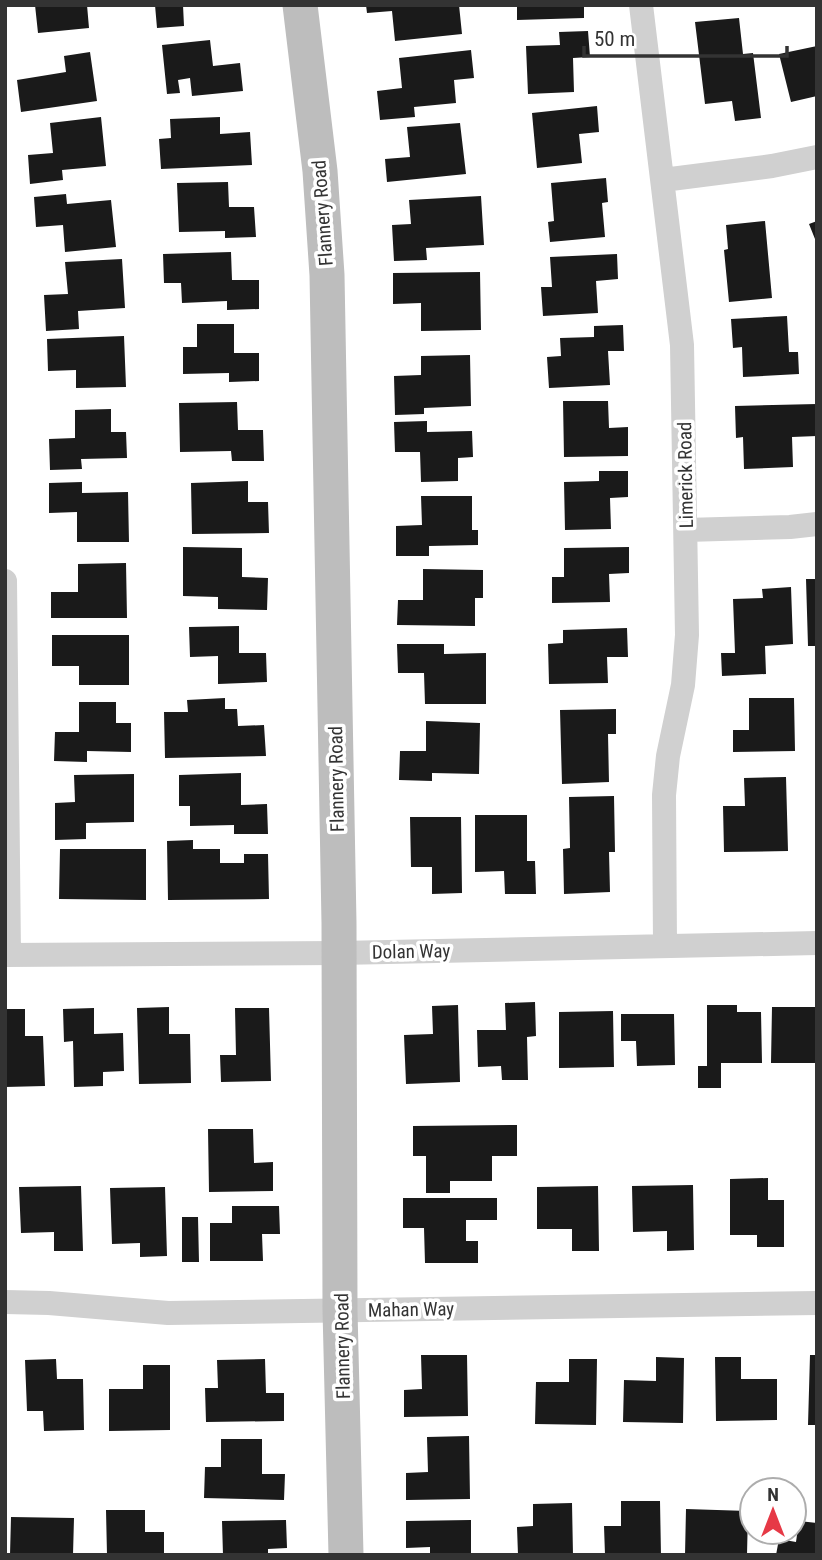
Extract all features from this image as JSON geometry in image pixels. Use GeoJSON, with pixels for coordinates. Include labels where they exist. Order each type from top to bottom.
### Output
{"type":"FeatureCollection","features":[{"type":"Feature","properties":{"kind":"street","name":"Flannery Road"},"geometry":{"type":"LineString","coordinates":[[300,5],[320,171],[327,275],[339,953],[340,1310],[346,1555]]}},
{"type":"Feature","properties":{"kind":"street","name":"Limerick Road"},"geometry":{"type":"LineString","coordinates":[[641,5],[682,345],[686,659],[668,756],[664,795],[665,945]]}},
{"type":"Feature","properties":{"kind":"street"},"geometry":{"type":"LineString","coordinates":[[663,180],[772,166],[817,156]]}},
{"type":"Feature","properties":{"kind":"street"},"geometry":{"type":"LineString","coordinates":[[686,530],[817,524]]}},
{"type":"Feature","properties":{"kind":"street"},"geometry":{"type":"LineString","coordinates":[[5,581],[7,955]]}},
{"type":"Feature","properties":{"kind":"street","name":"Dolan Way"},"geometry":{"type":"LineString","coordinates":[[7,955],[339,953],[817,943]]}},
{"type":"Feature","properties":{"kind":"street","name":"Mahan Way"},"geometry":{"type":"LineString","coordinates":[[5,1302],[168,1313],[817,1303]]}},
{"type":"Feature","properties":{"kind":"building"},"geometry":{"type":"Polygon","coordinates":[[[35,5],[87,5],[89,28],[38,33],[35,5]]]}},
{"type":"Feature","properties":{"kind":"building"},"geometry":{"type":"Polygon","coordinates":[[[155,5],[183,5],[184,26],[157,28],[155,5]]]}},
{"type":"Feature","properties":{"kind":"building"},"geometry":{"type":"Polygon","coordinates":[[[366,5],[459,5],[462,34],[395,41],[392,11],[367,13],[366,5]]]}},
{"type":"Feature","properties":{"kind":"building"},"geometry":{"type":"Polygon","coordinates":[[[517,5],[584,5],[584,18],[517,20],[517,5]]]}},
{"type":"Feature","properties":{"kind":"building"},"geometry":{"type":"Polygon","coordinates":[[[739,18],[743,54],[753,53],[761,118],[735,121],[732,101],[705,104],[695,22],[739,18]]]}},
{"type":"Feature","properties":{"kind":"building"},"geometry":{"type":"Polygon","coordinates":[[[588,31],[590,57],[573,58],[574,92],[528,94],[526,46],[560,45],[559,32],[588,31]]]}},
{"type":"Feature","properties":{"kind":"building"},"geometry":{"type":"Polygon","coordinates":[[[210,40],[213,66],[240,63],[243,91],[192,96],[190,78],[178,80],[180,93],[167,94],[162,45],[210,40]]]}},
{"type":"Feature","properties":{"kind":"building"},"geometry":{"type":"Polygon","coordinates":[[[817,46],[817,96],[791,102],[779,54],[817,46]]]}},
{"type":"Feature","properties":{"kind":"building"},"geometry":{"type":"Polygon","coordinates":[[[471,50],[474,78],[454,80],[456,103],[414,107],[415,117],[380,120],[377,91],[402,88],[399,58],[471,50]]]}},
{"type":"Feature","properties":{"kind":"building"},"geometry":{"type":"Polygon","coordinates":[[[90,52],[97,101],[21,112],[17,80],[66,72],[64,56],[90,52]]]}},
{"type":"Feature","properties":{"kind":"building"},"geometry":{"type":"Polygon","coordinates":[[[597,106],[599,132],[579,134],[582,163],[537,168],[532,113],[597,106]]]}},
{"type":"Feature","properties":{"kind":"building"},"geometry":{"type":"Polygon","coordinates":[[[101,117],[106,166],[62,170],[63,180],[30,184],[28,155],[53,153],[50,123],[101,117]]]}},
{"type":"Feature","properties":{"kind":"building"},"geometry":{"type":"Polygon","coordinates":[[[220,117],[220,134],[250,132],[252,165],[161,169],[159,139],[171,138],[170,119],[220,117]]]}},
{"type":"Feature","properties":{"kind":"building"},"geometry":{"type":"Polygon","coordinates":[[[460,123],[466,174],[387,182],[385,159],[410,157],[407,127],[460,123]]]}},
{"type":"Feature","properties":{"kind":"building"},"geometry":{"type":"Polygon","coordinates":[[[606,178],[608,202],[602,203],[605,237],[550,242],[548,222],[554,221],[551,183],[606,178]]]}},
{"type":"Feature","properties":{"kind":"building"},"geometry":{"type":"Polygon","coordinates":[[[228,182],[229,207],[254,207],[256,237],[225,238],[225,231],[179,232],[177,183],[228,182]]]}},
{"type":"Feature","properties":{"kind":"building"},"geometry":{"type":"Polygon","coordinates":[[[66,194],[67,204],[111,200],[116,247],[65,252],[63,225],[36,227],[34,197],[66,194]]]}},
{"type":"Feature","properties":{"kind":"building"},"geometry":{"type":"Polygon","coordinates":[[[481,196],[484,245],[426,248],[427,260],[394,261],[392,225],[411,224],[409,200],[481,196]]]}},
{"type":"Feature","properties":{"kind":"building"},"geometry":{"type":"Polygon","coordinates":[[[765,221],[772,298],[729,302],[724,250],[728,249],[726,225],[765,221]]]}},
{"type":"Feature","properties":{"kind":"building"},"geometry":{"type":"Polygon","coordinates":[[[817,221],[817,244],[809,224],[817,221]]]}},
{"type":"Feature","properties":{"kind":"building"},"geometry":{"type":"Polygon","coordinates":[[[231,252],[232,280],[259,280],[259,309],[227,310],[227,301],[182,303],[181,283],[164,283],[163,254],[231,252]]]}},
{"type":"Feature","properties":{"kind":"building"},"geometry":{"type":"Polygon","coordinates":[[[617,254],[618,279],[596,281],[598,313],[543,316],[541,287],[552,287],[550,257],[617,254]]]}},
{"type":"Feature","properties":{"kind":"building"},"geometry":{"type":"Polygon","coordinates":[[[122,259],[125,308],[78,311],[79,329],[46,331],[44,295],[68,294],[65,262],[122,259]]]}},
{"type":"Feature","properties":{"kind":"building"},"geometry":{"type":"Polygon","coordinates":[[[480,272],[481,330],[421,331],[421,303],[393,304],[393,273],[480,272]]]}},
{"type":"Feature","properties":{"kind":"building"},"geometry":{"type":"Polygon","coordinates":[[[787,316],[789,352],[798,352],[799,374],[743,377],[742,347],[733,348],[731,319],[787,316]]]}},
{"type":"Feature","properties":{"kind":"building"},"geometry":{"type":"Polygon","coordinates":[[[197,324],[234,324],[234,353],[259,353],[259,381],[229,382],[229,373],[183,374],[183,347],[197,347],[197,324]]]}},
{"type":"Feature","properties":{"kind":"building"},"geometry":{"type":"Polygon","coordinates":[[[623,325],[624,351],[608,351],[610,385],[549,388],[547,357],[561,356],[560,338],[594,337],[594,326],[623,325]]]}},
{"type":"Feature","properties":{"kind":"building"},"geometry":{"type":"Polygon","coordinates":[[[124,336],[126,387],[76,388],[76,370],[48,371],[47,339],[124,336]]]}},
{"type":"Feature","properties":{"kind":"building"},"geometry":{"type":"Polygon","coordinates":[[[470,355],[471,406],[424,408],[424,414],[395,415],[394,376],[421,375],[421,356],[470,355]]]}},
{"type":"Feature","properties":{"kind":"building"},"geometry":{"type":"Polygon","coordinates":[[[563,401],[608,401],[609,428],[628,427],[628,456],[564,457],[563,401]]]}},
{"type":"Feature","properties":{"kind":"building"},"geometry":{"type":"Polygon","coordinates":[[[237,402],[238,430],[263,430],[264,461],[232,461],[231,451],[180,452],[179,403],[237,402]]]}},
{"type":"Feature","properties":{"kind":"building"},"geometry":{"type":"Polygon","coordinates":[[[817,404],[817,436],[792,437],[793,467],[744,469],[743,437],[736,438],[735,406],[817,404]]]}},
{"type":"Feature","properties":{"kind":"building"},"geometry":{"type":"Polygon","coordinates":[[[111,409],[111,432],[126,432],[127,458],[81,459],[82,469],[50,470],[49,439],[75,438],[75,410],[111,409]]]}},
{"type":"Feature","properties":{"kind":"building"},"geometry":{"type":"Polygon","coordinates":[[[427,421],[427,432],[472,431],[473,457],[458,458],[458,481],[421,482],[420,452],[395,452],[394,422],[427,421]]]}},
{"type":"Feature","properties":{"kind":"building"},"geometry":{"type":"Polygon","coordinates":[[[599,471],[628,471],[628,497],[610,498],[611,529],[565,530],[564,482],[599,481],[599,471]]]}},
{"type":"Feature","properties":{"kind":"building"},"geometry":{"type":"Polygon","coordinates":[[[248,481],[248,502],[268,502],[269,533],[192,534],[191,483],[248,481]]]}},
{"type":"Feature","properties":{"kind":"building"},"geometry":{"type":"Polygon","coordinates":[[[82,482],[82,493],[128,492],[129,542],[77,542],[77,512],[49,513],[49,483],[82,482]]]}},
{"type":"Feature","properties":{"kind":"building"},"geometry":{"type":"Polygon","coordinates":[[[421,496],[472,496],[472,530],[478,530],[478,545],[429,546],[429,556],[396,556],[396,526],[422,525],[421,496]]]}},
{"type":"Feature","properties":{"kind":"building"},"geometry":{"type":"Polygon","coordinates":[[[183,547],[242,548],[242,577],[268,578],[267,610],[218,609],[218,597],[183,596],[183,547]]]}},
{"type":"Feature","properties":{"kind":"building"},"geometry":{"type":"Polygon","coordinates":[[[629,547],[629,573],[609,574],[610,602],[552,603],[552,577],[564,577],[564,548],[629,547]]]}},
{"type":"Feature","properties":{"kind":"building"},"geometry":{"type":"Polygon","coordinates":[[[126,563],[127,618],[51,618],[51,592],[78,592],[78,564],[126,563]]]}},
{"type":"Feature","properties":{"kind":"building"},"geometry":{"type":"Polygon","coordinates":[[[423,569],[483,570],[483,598],[475,598],[475,626],[397,625],[398,600],[423,600],[423,569]]]}},
{"type":"Feature","properties":{"kind":"building"},"geometry":{"type":"Polygon","coordinates":[[[806,579],[817,579],[817,646],[808,646],[806,579]]]}},
{"type":"Feature","properties":{"kind":"building"},"geometry":{"type":"Polygon","coordinates":[[[791,587],[793,644],[765,646],[766,674],[722,676],[721,653],[735,653],[733,599],[763,598],[762,589],[791,587]]]}},
{"type":"Feature","properties":{"kind":"building"},"geometry":{"type":"Polygon","coordinates":[[[239,626],[239,653],[266,653],[267,682],[218,684],[218,656],[190,657],[189,627],[239,626]]]}},
{"type":"Feature","properties":{"kind":"building"},"geometry":{"type":"Polygon","coordinates":[[[627,628],[628,657],[607,657],[608,683],[549,684],[548,644],[563,643],[563,630],[627,628]]]}},
{"type":"Feature","properties":{"kind":"building"},"geometry":{"type":"Polygon","coordinates":[[[52,635],[129,635],[129,685],[79,685],[79,666],[52,666],[52,635]]]}},
{"type":"Feature","properties":{"kind":"building"},"geometry":{"type":"Polygon","coordinates":[[[397,644],[444,644],[444,654],[486,653],[486,704],[425,704],[424,673],[398,673],[397,644]]]}},
{"type":"Feature","properties":{"kind":"building"},"geometry":{"type":"Polygon","coordinates":[[[225,698],[225,709],[237,709],[238,726],[264,725],[266,756],[165,758],[164,712],[188,712],[187,700],[225,698]]]}},
{"type":"Feature","properties":{"kind":"building"},"geometry":{"type":"Polygon","coordinates":[[[749,698],[794,698],[795,751],[733,752],[733,730],[749,730],[749,698]]]}},
{"type":"Feature","properties":{"kind":"building"},"geometry":{"type":"Polygon","coordinates":[[[79,702],[116,702],[116,723],[131,723],[131,752],[87,751],[87,762],[54,761],[55,732],[79,732],[79,702]]]}},
{"type":"Feature","properties":{"kind":"building"},"geometry":{"type":"Polygon","coordinates":[[[616,709],[616,734],[608,734],[609,782],[562,784],[560,710],[616,709]]]}},
{"type":"Feature","properties":{"kind":"building"},"geometry":{"type":"Polygon","coordinates":[[[426,721],[480,723],[479,774],[432,773],[432,781],[399,780],[400,751],[426,751],[426,721]]]}},
{"type":"Feature","properties":{"kind":"building"},"geometry":{"type":"Polygon","coordinates":[[[241,773],[241,805],[267,804],[268,834],[234,834],[234,825],[190,826],[190,806],[179,806],[179,775],[241,773]]]}},
{"type":"Feature","properties":{"kind":"building"},"geometry":{"type":"Polygon","coordinates":[[[134,774],[134,822],[86,823],[86,839],[55,840],[55,803],[75,802],[74,775],[134,774]]]}},
{"type":"Feature","properties":{"kind":"building"},"geometry":{"type":"Polygon","coordinates":[[[786,777],[788,851],[724,852],[723,806],[745,806],[744,778],[786,777]]]}},
{"type":"Feature","properties":{"kind":"building"},"geometry":{"type":"Polygon","coordinates":[[[614,796],[615,852],[609,852],[610,892],[564,894],[563,849],[570,848],[569,797],[614,796]]]}},
{"type":"Feature","properties":{"kind":"building"},"geometry":{"type":"Polygon","coordinates":[[[475,815],[527,815],[527,861],[535,861],[536,894],[505,894],[504,871],[475,872],[475,815]]]}},
{"type":"Feature","properties":{"kind":"building"},"geometry":{"type":"Polygon","coordinates":[[[410,817],[461,817],[462,893],[432,894],[432,867],[411,867],[410,817]]]}},
{"type":"Feature","properties":{"kind":"building"},"geometry":{"type":"Polygon","coordinates":[[[193,840],[193,849],[220,849],[220,863],[244,863],[244,854],[268,854],[269,899],[168,900],[167,841],[193,840]]]}},
{"type":"Feature","properties":{"kind":"building"},"geometry":{"type":"Polygon","coordinates":[[[60,849],[146,849],[146,900],[59,899],[60,849]]]}},
{"type":"Feature","properties":{"kind":"building"},"geometry":{"type":"Polygon","coordinates":[[[535,1002],[536,1036],[527,1037],[528,1080],[502,1080],[501,1066],[478,1067],[477,1030],[506,1030],[505,1003],[535,1002]]]}},
{"type":"Feature","properties":{"kind":"building"},"geometry":{"type":"Polygon","coordinates":[[[458,1005],[460,1082],[406,1084],[404,1035],[433,1034],[432,1006],[458,1005]]]}},
{"type":"Feature","properties":{"kind":"building"},"geometry":{"type":"Polygon","coordinates":[[[707,1005],[737,1005],[737,1012],[761,1012],[762,1063],[721,1063],[721,1088],[698,1088],[698,1066],[707,1066],[707,1005]]]}},
{"type":"Feature","properties":{"kind":"building"},"geometry":{"type":"Polygon","coordinates":[[[169,1007],[169,1034],[190,1034],[191,1083],[139,1084],[137,1008],[169,1007]]]}},
{"type":"Feature","properties":{"kind":"building"},"geometry":{"type":"Polygon","coordinates":[[[772,1007],[817,1007],[817,1063],[771,1063],[772,1007]]]}},
{"type":"Feature","properties":{"kind":"building"},"geometry":{"type":"Polygon","coordinates":[[[94,1008],[94,1034],[123,1033],[124,1071],[103,1072],[103,1086],[74,1087],[73,1041],[64,1042],[63,1009],[94,1008]]]}},
{"type":"Feature","properties":{"kind":"building"},"geometry":{"type":"Polygon","coordinates":[[[235,1008],[269,1008],[271,1081],[221,1082],[220,1055],[236,1055],[235,1008]]]}},
{"type":"Feature","properties":{"kind":"building"},"geometry":{"type":"Polygon","coordinates":[[[5,1009],[25,1009],[25,1036],[43,1036],[45,1086],[5,1087],[5,1009]]]}},
{"type":"Feature","properties":{"kind":"building"},"geometry":{"type":"Polygon","coordinates":[[[613,1011],[614,1067],[559,1068],[559,1012],[613,1011]]]}},
{"type":"Feature","properties":{"kind":"building"},"geometry":{"type":"Polygon","coordinates":[[[621,1014],[674,1014],[675,1065],[637,1066],[636,1041],[621,1041],[621,1014]]]}},
{"type":"Feature","properties":{"kind":"building"},"geometry":{"type":"Polygon","coordinates":[[[517,1125],[517,1156],[492,1156],[492,1181],[450,1181],[450,1193],[426,1193],[426,1156],[413,1156],[413,1126],[517,1125]]]}},
{"type":"Feature","properties":{"kind":"building"},"geometry":{"type":"Polygon","coordinates":[[[208,1129],[253,1129],[254,1163],[273,1162],[273,1191],[209,1192],[208,1129]]]}},
{"type":"Feature","properties":{"kind":"building"},"geometry":{"type":"Polygon","coordinates":[[[768,1178],[768,1200],[784,1200],[784,1247],[757,1247],[757,1235],[730,1235],[730,1179],[768,1178]]]}},
{"type":"Feature","properties":{"kind":"building"},"geometry":{"type":"Polygon","coordinates":[[[693,1185],[694,1250],[667,1251],[667,1231],[633,1232],[632,1186],[693,1185]]]}},
{"type":"Feature","properties":{"kind":"building"},"geometry":{"type":"Polygon","coordinates":[[[81,1186],[83,1251],[54,1251],[54,1232],[21,1233],[19,1187],[81,1186]]]}},
{"type":"Feature","properties":{"kind":"building"},"geometry":{"type":"Polygon","coordinates":[[[598,1186],[599,1251],[572,1251],[572,1229],[537,1229],[537,1187],[598,1186]]]}},
{"type":"Feature","properties":{"kind":"building"},"geometry":{"type":"Polygon","coordinates":[[[165,1187],[167,1256],[140,1257],[140,1243],[112,1244],[110,1188],[165,1187]]]}},
{"type":"Feature","properties":{"kind":"building"},"geometry":{"type":"Polygon","coordinates":[[[403,1198],[497,1198],[497,1220],[466,1220],[466,1241],[478,1241],[478,1263],[425,1263],[424,1228],[403,1228],[403,1198]]]}},
{"type":"Feature","properties":{"kind":"building"},"geometry":{"type":"Polygon","coordinates":[[[232,1206],[279,1206],[280,1234],[262,1234],[263,1261],[210,1261],[210,1223],[232,1223],[232,1206]]]}},
{"type":"Feature","properties":{"kind":"building"},"geometry":{"type":"Polygon","coordinates":[[[182,1217],[198,1217],[199,1262],[182,1262],[182,1217]]]}},
{"type":"Feature","properties":{"kind":"building"},"geometry":{"type":"Polygon","coordinates":[[[421,1355],[467,1355],[468,1416],[404,1417],[404,1390],[422,1389],[421,1355]]]}},
{"type":"Feature","properties":{"kind":"building"},"geometry":{"type":"Polygon","coordinates":[[[810,1355],[817,1355],[817,1425],[808,1425],[810,1355]]]}},
{"type":"Feature","properties":{"kind":"building"},"geometry":{"type":"Polygon","coordinates":[[[656,1357],[684,1358],[683,1423],[623,1422],[624,1380],[656,1381],[656,1357]]]}},
{"type":"Feature","properties":{"kind":"building"},"geometry":{"type":"Polygon","coordinates":[[[715,1357],[741,1357],[741,1379],[777,1379],[777,1420],[716,1421],[715,1357]]]}},
{"type":"Feature","properties":{"kind":"building"},"geometry":{"type":"Polygon","coordinates":[[[56,1359],[57,1379],[83,1379],[84,1430],[44,1431],[43,1411],[27,1411],[25,1360],[56,1359]]]}},
{"type":"Feature","properties":{"kind":"building"},"geometry":{"type":"Polygon","coordinates":[[[265,1359],[266,1393],[284,1393],[284,1421],[206,1422],[205,1388],[218,1388],[217,1360],[265,1359]]]}},
{"type":"Feature","properties":{"kind":"building"},"geometry":{"type":"Polygon","coordinates":[[[569,1359],[597,1359],[596,1425],[535,1424],[536,1382],[569,1382],[569,1359]]]}},
{"type":"Feature","properties":{"kind":"building"},"geometry":{"type":"Polygon","coordinates":[[[143,1365],[170,1365],[170,1430],[109,1431],[109,1389],[143,1389],[143,1365]]]}},
{"type":"Feature","properties":{"kind":"building"},"geometry":{"type":"Polygon","coordinates":[[[469,1436],[470,1499],[406,1500],[406,1473],[428,1472],[427,1437],[469,1436]]]}},
{"type":"Feature","properties":{"kind":"building"},"geometry":{"type":"Polygon","coordinates":[[[221,1439],[262,1439],[262,1474],[285,1474],[284,1500],[204,1498],[205,1467],[221,1467],[221,1439]]]}},
{"type":"Feature","properties":{"kind":"building"},"geometry":{"type":"Polygon","coordinates":[[[621,1501],[660,1501],[661,1555],[605,1555],[604,1526],[621,1526],[621,1501]]]}},
{"type":"Feature","properties":{"kind":"building"},"geometry":{"type":"Polygon","coordinates":[[[572,1503],[573,1555],[518,1555],[517,1527],[533,1526],[533,1504],[572,1503]]]}},
{"type":"Feature","properties":{"kind":"building"},"geometry":{"type":"Polygon","coordinates":[[[686,1509],[738,1511],[738,1546],[747,1546],[747,1555],[685,1555],[686,1509]]]}},
{"type":"Feature","properties":{"kind":"building"},"geometry":{"type":"Polygon","coordinates":[[[106,1510],[145,1510],[145,1532],[164,1532],[164,1555],[107,1555],[106,1510]]]}},
{"type":"Feature","properties":{"kind":"building"},"geometry":{"type":"Polygon","coordinates":[[[11,1517],[74,1518],[73,1555],[10,1555],[11,1517]]]}},
{"type":"Feature","properties":{"kind":"building"},"geometry":{"type":"Polygon","coordinates":[[[286,1520],[287,1548],[268,1549],[268,1555],[223,1555],[222,1521],[286,1520]]]}},
{"type":"Feature","properties":{"kind":"building"},"geometry":{"type":"Polygon","coordinates":[[[471,1520],[471,1555],[430,1555],[430,1547],[406,1548],[406,1521],[471,1520]]]}},
{"type":"Feature","properties":{"kind":"building"},"geometry":{"type":"Polygon","coordinates":[[[808,1522],[817,1523],[817,1555],[776,1555],[778,1546],[808,1546],[808,1522]]]}}]}
